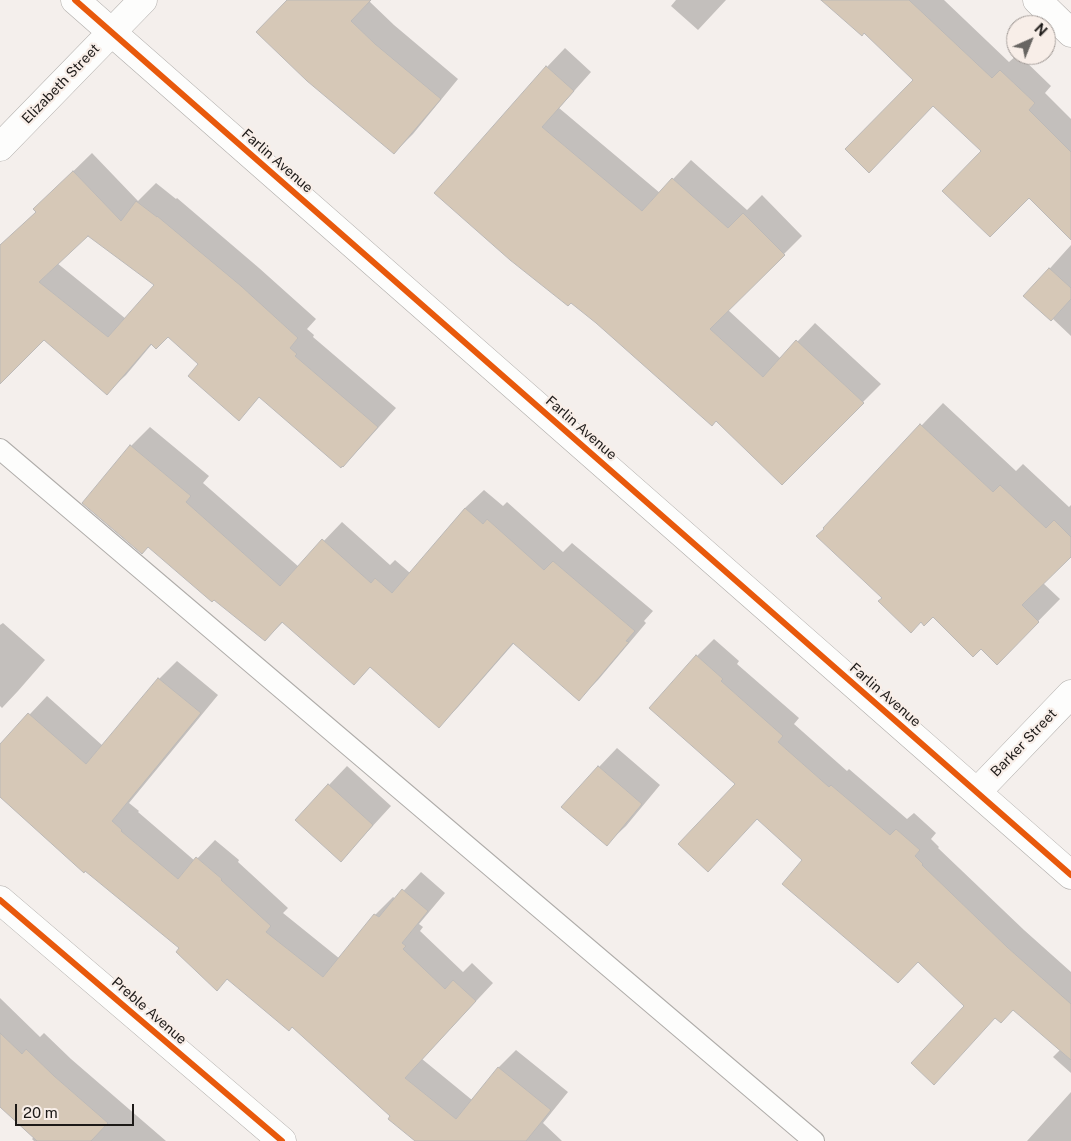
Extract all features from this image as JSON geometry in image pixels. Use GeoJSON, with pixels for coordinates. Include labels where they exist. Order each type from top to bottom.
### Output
{"type":"FeatureCollection","features":[{"type":"Feature","properties":{"kind":"street","name":"Farlin Avenue"},"geometry":{"type":"LineString","coordinates":[[75,0],[1071,875]]}},
{"type":"Feature","properties":{"kind":"street","name":"Elizabeth Street"},"geometry":{"type":"LineString","coordinates":[[0,146],[143,0]]}},
{"type":"Feature","properties":{"kind":"street"},"geometry":{"type":"LineString","coordinates":[[1037,0],[1071,32]]}},
{"type":"Feature","properties":{"kind":"street","name":"Barker Street"},"geometry":{"type":"LineString","coordinates":[[977,792],[1071,694]]}},
{"type":"Feature","properties":{"kind":"street","name":"Preble Avenue"},"geometry":{"type":"LineString","coordinates":[[0,900],[282,1141]]}},
{"type":"Feature","properties":{"kind":"lane"},"geometry":{"type":"LineString","coordinates":[[0,449],[814,1141]]}},
{"type":"Feature","properties":{"kind":"building"},"geometry":{"type":"Polygon","coordinates":[[[287,0],[371,0],[351,21],[375,44],[441,99],[394,154],[307,81],[256,32],[287,0]]]}},
{"type":"Feature","properties":{"kind":"building"},"geometry":{"type":"Polygon","coordinates":[[[821,0],[909,0],[992,78],[1000,70],[1035,103],[1029,110],[1071,152],[1071,240],[1029,198],[990,237],[942,191],[981,151],[933,106],[869,173],[845,149],[913,80],[864,33],[862,36],[821,0]]]}},
{"type":"Feature","properties":{"kind":"building"},"geometry":{"type":"Polygon","coordinates":[[[546,66],[574,91],[542,127],[642,211],[672,178],[728,228],[743,213],[785,255],[710,329],[763,377],[796,340],[864,403],[782,485],[716,421],[712,426],[596,323],[571,303],[568,306],[510,260],[434,193],[546,66]]]}},
{"type":"Feature","properties":{"kind":"building"},"geometry":{"type":"Polygon","coordinates":[[[73,171],[121,221],[136,201],[157,216],[241,286],[298,338],[290,348],[297,354],[295,356],[378,427],[341,468],[259,397],[239,421],[188,376],[198,364],[168,337],[156,349],[151,344],[107,395],[44,340],[0,384],[0,245],[36,212],[33,209],[73,171]],[[88,236],[39,282],[108,337],[154,285],[88,236]]]}},
{"type":"Feature","properties":{"kind":"building"},"geometry":{"type":"Polygon","coordinates":[[[1049,268],[1071,288],[1071,299],[1051,321],[1023,296],[1049,268]]]}},
{"type":"Feature","properties":{"kind":"building"},"geometry":{"type":"Polygon","coordinates":[[[920,424],[993,492],[1000,485],[1046,528],[1054,520],[1071,537],[1071,557],[1022,605],[1039,622],[997,665],[981,649],[973,657],[933,617],[924,626],[921,622],[911,633],[878,601],[882,598],[816,536],[920,424]]]}},
{"type":"Feature","properties":{"kind":"building"},"geometry":{"type":"Polygon","coordinates":[[[130,445],[191,496],[186,502],[280,586],[322,539],[371,583],[375,578],[392,593],[465,508],[483,524],[487,519],[544,570],[553,561],[635,631],[626,641],[629,642],[579,701],[513,643],[439,728],[370,667],[354,685],[282,622],[265,641],[214,600],[212,602],[148,547],[142,554],[82,503],[130,445]]]}},
{"type":"Feature","properties":{"kind":"building"},"geometry":{"type":"Polygon","coordinates":[[[696,655],[723,679],[721,681],[783,736],[778,742],[829,787],[831,785],[890,835],[896,829],[920,850],[915,856],[922,865],[1007,947],[1071,1004],[1071,1060],[1013,1010],[1001,1023],[995,1018],[934,1085],[911,1063],[964,1006],[918,962],[898,983],[782,884],[802,860],[757,819],[708,872],[678,844],[735,784],[649,708],[696,655]]]}},
{"type":"Feature","properties":{"kind":"building"},"geometry":{"type":"Polygon","coordinates":[[[158,678],[201,713],[112,821],[121,831],[178,879],[196,857],[271,926],[266,932],[323,977],[374,914],[379,917],[402,889],[428,911],[402,943],[406,946],[403,949],[445,989],[453,980],[476,1001],[405,1078],[456,1119],[498,1067],[551,1110],[526,1141],[415,1141],[388,1119],[390,1116],[292,1027],[289,1031],[227,979],[217,991],[176,952],[179,948],[85,871],[84,873],[0,797],[0,744],[28,713],[86,764],[158,678]]]}},
{"type":"Feature","properties":{"kind":"building"},"geometry":{"type":"Polygon","coordinates":[[[598,766],[642,804],[607,846],[561,807],[598,766]]]}},
{"type":"Feature","properties":{"kind":"building"},"geometry":{"type":"Polygon","coordinates":[[[328,784],[373,825],[341,862],[295,820],[328,784]]]}},
{"type":"Feature","properties":{"kind":"building"},"geometry":{"type":"Polygon","coordinates":[[[0,1033],[22,1054],[26,1049],[108,1123],[91,1141],[37,1141],[0,1107],[0,1033]]]}},
{"type":"Feature","properties":{"kind":"cycle path"},"geometry":{"type":"LineString","coordinates":[[75,0],[1071,875]]}},
{"type":"Feature","properties":{"kind":"cycle path"},"geometry":{"type":"LineString","coordinates":[[0,900],[282,1141]]}}]}
